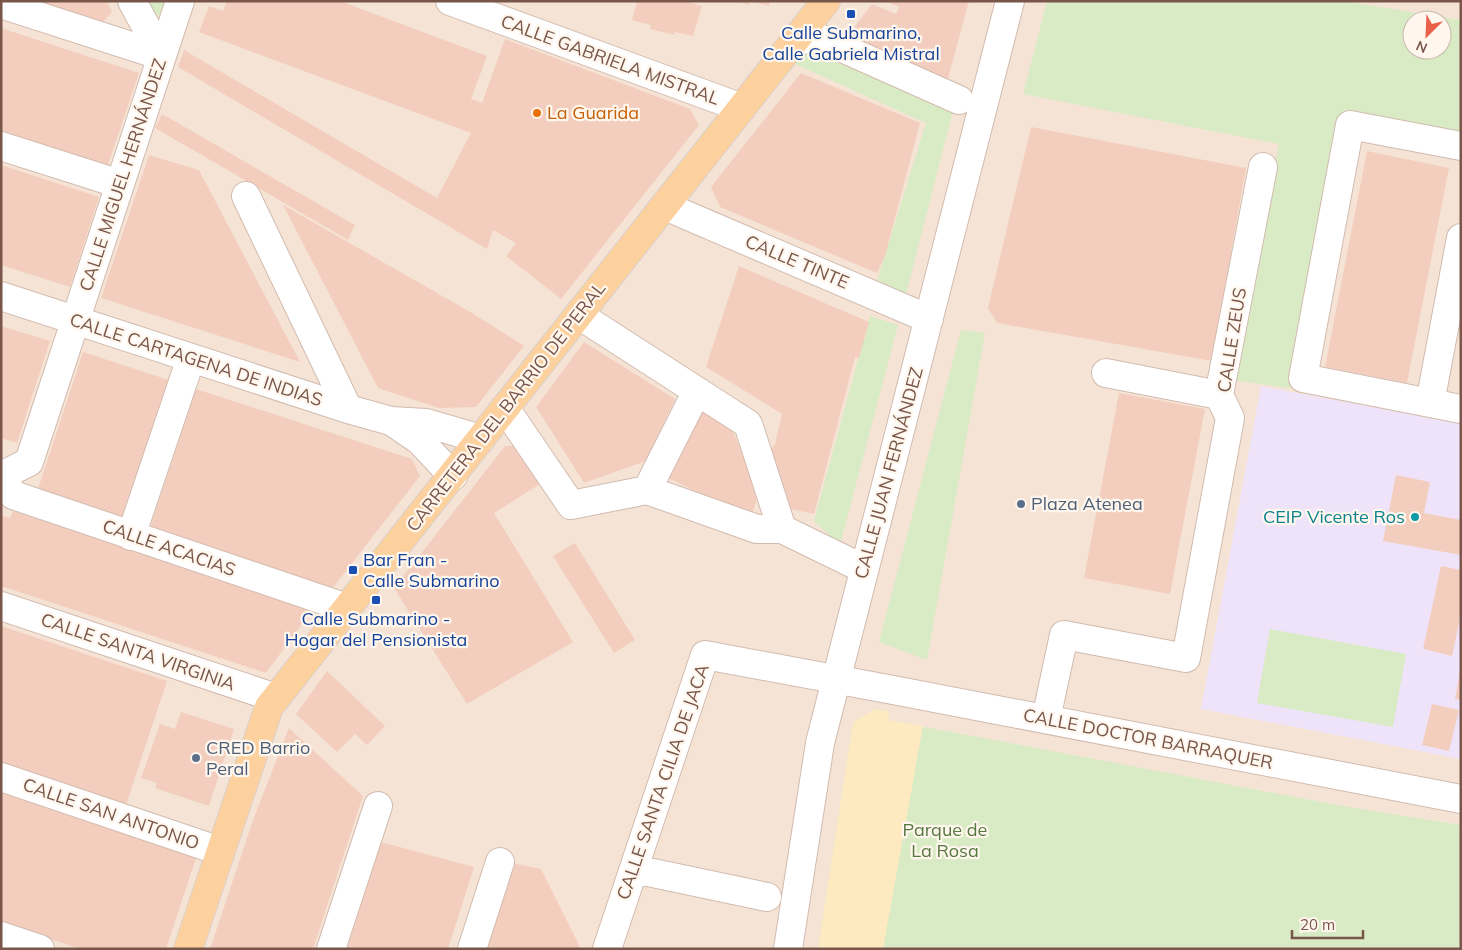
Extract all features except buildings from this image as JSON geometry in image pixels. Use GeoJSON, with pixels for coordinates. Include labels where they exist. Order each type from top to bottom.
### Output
{"type":"FeatureCollection","features":[{"type":"Feature","properties":{"kind":"main road","name":"CARRETERA DEL BARRIO DE PERAL"},"geometry":{"type":"LineString","coordinates":[[188,949],[269,707],[826,1]]}},
{"type":"Feature","properties":{"kind":"street"},"geometry":{"type":"LineString","coordinates":[[132,1],[162,56]]}},
{"type":"Feature","properties":{"kind":"street","name":"CALLE MIGUEL HERNÁNDEZ"},"geometry":{"type":"LineString","coordinates":[[1,476],[29,462],[180,1]]}},
{"type":"Feature","properties":{"kind":"street","name":"CALLE GABRIELA MISTRAL"},"geometry":{"type":"LineString","coordinates":[[450,1],[742,108]]}},
{"type":"Feature","properties":{"kind":"street","name":"CALLE JUAN FERNÁNDEZ"},"geometry":{"type":"LineString","coordinates":[[788,949],[820,743],[1010,1]]}},
{"type":"Feature","properties":{"kind":"street"},"geometry":{"type":"LineString","coordinates":[[1,4],[162,56]]}},
{"type":"Feature","properties":{"kind":"street"},"geometry":{"type":"LineString","coordinates":[[795,40],[822,39],[959,100]]}},
{"type":"Feature","properties":{"kind":"street"},"geometry":{"type":"LineString","coordinates":[[1461,146],[1350,126],[1303,378],[1461,409]]}},
{"type":"Feature","properties":{"kind":"street"},"geometry":{"type":"LineString","coordinates":[[1,146],[120,184]]}},
{"type":"Feature","properties":{"kind":"street","name":"CALLE ZEUS"},"geometry":{"type":"LineString","coordinates":[[1046,719],[1064,635],[1186,658],[1230,418],[1219,395],[1263,168]]}},
{"type":"Feature","properties":{"kind":"street"},"geometry":{"type":"LineString","coordinates":[[246,196],[348,409]]}},
{"type":"Feature","properties":{"kind":"street","name":"CALLE TINTE"},"geometry":{"type":"LineString","coordinates":[[665,206],[929,319]]}},
{"type":"Feature","properties":{"kind":"street"},"geometry":{"type":"LineString","coordinates":[[1430,403],[1461,238]]}},
{"type":"Feature","properties":{"kind":"street","name":"CALLE CARTAGENA DE INDIAS"},"geometry":{"type":"LineString","coordinates":[[1,296],[348,409],[391,421],[426,423],[481,439]]}},
{"type":"Feature","properties":{"kind":"street"},"geometry":{"type":"LineString","coordinates":[[578,315],[748,424],[782,529]]}},
{"type":"Feature","properties":{"kind":"street"},"geometry":{"type":"LineString","coordinates":[[131,536],[191,358]]}},
{"type":"Feature","properties":{"kind":"street"},"geometry":{"type":"LineString","coordinates":[[1106,374],[1219,395]]}},
{"type":"Feature","properties":{"kind":"street"},"geometry":{"type":"LineString","coordinates":[[647,490],[697,391]]}},
{"type":"Feature","properties":{"kind":"street"},"geometry":{"type":"LineString","coordinates":[[505,408],[571,505],[647,490],[757,529],[782,529],[864,569]]}},
{"type":"Feature","properties":{"kind":"street","name":"CALLE CARTAGENA DE INDIAS"},"geometry":{"type":"LineString","coordinates":[[391,421],[419,440],[453,476]]}},
{"type":"Feature","properties":{"kind":"street","name":"CALLE ACACIAS"},"geometry":{"type":"LineString","coordinates":[[1,476],[12,495],[347,608]]}},
{"type":"Feature","properties":{"kind":"street","name":"CALLE SANTA VIRGINIA"},"geometry":{"type":"LineString","coordinates":[[1,606],[276,698]]}},
{"type":"Feature","properties":{"kind":"street","name":"CALLE SANTA CILIA DE JACA"},"geometry":{"type":"LineString","coordinates":[[608,949],[705,655],[836,679]]}},
{"type":"Feature","properties":{"kind":"street","name":"CALLE DOCTOR BARRAQUER"},"geometry":{"type":"LineString","coordinates":[[836,679],[1461,799]]}},
{"type":"Feature","properties":{"kind":"street","name":"CALLE SAN ANTONIO"},"geometry":{"type":"LineString","coordinates":[[1,777],[220,851]]}},
{"type":"Feature","properties":{"kind":"street"},"geometry":{"type":"LineString","coordinates":[[331,949],[378,806]]}},
{"type":"Feature","properties":{"kind":"street"},"geometry":{"type":"LineString","coordinates":[[472,949],[500,862]]}},
{"type":"Feature","properties":{"kind":"street"},"geometry":{"type":"LineString","coordinates":[[634,869],[767,897]]}},
{"type":"Feature","properties":{"kind":"street"},"geometry":{"type":"LineString","coordinates":[[1,936],[40,949]]}},
{"type":"Feature","properties":{"kind":"shaded area"},"geometry":{"type":"Polygon","coordinates":[[[1,1],[1461,1],[1461,949],[1,949],[1,1]]]}},
{"type":"Feature","properties":{"kind":"shaded area"},"geometry":{"type":"Polygon","coordinates":[[[1261,386],[1461,424],[1461,759],[1201,709],[1261,386]]]}},
{"type":"Feature","properties":{"kind":"green space"},"geometry":{"type":"Polygon","coordinates":[[[144,1],[164,1],[160,14],[153,17],[144,1]]]}},
{"type":"Feature","properties":{"kind":"green space"},"geometry":{"type":"Polygon","coordinates":[[[1047,1],[1343,1],[1402,10],[1402,60],[1452,60],[1452,19],[1461,20],[1461,142],[1347,121],[1296,389],[1234,380],[1279,144],[1023,94],[1047,1]]]}},
{"type":"Feature","properties":{"kind":"green space"},"geometry":{"type":"Polygon","coordinates":[[[820,30],[957,95],[906,294],[877,281],[926,123],[793,63],[820,30]]]}},
{"type":"Feature","properties":{"kind":"green space"},"geometry":{"type":"Polygon","coordinates":[[[870,316],[898,325],[840,545],[814,521],[870,316]]]}},
{"type":"Feature","properties":{"kind":"green space"},"geometry":{"type":"Polygon","coordinates":[[[961,330],[985,333],[927,660],[879,642],[961,330]]]}},
{"type":"Feature","properties":{"kind":"green space"},"geometry":{"type":"Polygon","coordinates":[[[1270,629],[1406,654],[1393,727],[1257,703],[1270,629]]]}},
{"type":"Feature","properties":{"kind":"green space","name":"Parque de La Rosa"},"geometry":{"type":"Polygon","coordinates":[[[875,709],[889,711],[888,720],[1348,807],[1461,825],[1461,949],[818,949],[853,722],[875,709]]]}},
{"type":"Feature","properties":{"kind":"sand"},"geometry":{"type":"Polygon","coordinates":[[[875,709],[889,711],[888,720],[923,726],[883,949],[818,949],[853,722],[875,709]]]}},
{"type":"Feature","properties":{"kind":"place","name":"Calle Submarino, Calle Gabriela Mistral"},"geometry":{"type":"Point","coordinates":[851,14]}},
{"type":"Feature","properties":{"kind":"place","name":"La Guarida"},"geometry":{"type":"Point","coordinates":[537,113]}},
{"type":"Feature","properties":{"kind":"place","name":"Plaza Atenea"},"geometry":{"type":"Point","coordinates":[1021,504]}},
{"type":"Feature","properties":{"kind":"place","name":"CEIP Vicente Ros"},"geometry":{"type":"Point","coordinates":[1415,517]}},
{"type":"Feature","properties":{"kind":"place","name":"Bar Fran - Calle Submarino"},"geometry":{"type":"Point","coordinates":[353,570]}},
{"type":"Feature","properties":{"kind":"place","name":"Calle Submarino - Hogar del Pensionista"},"geometry":{"type":"Point","coordinates":[376,600]}},
{"type":"Feature","properties":{"kind":"place","name":"CRED Barrio Peral"},"geometry":{"type":"Point","coordinates":[196,758]}}]}
